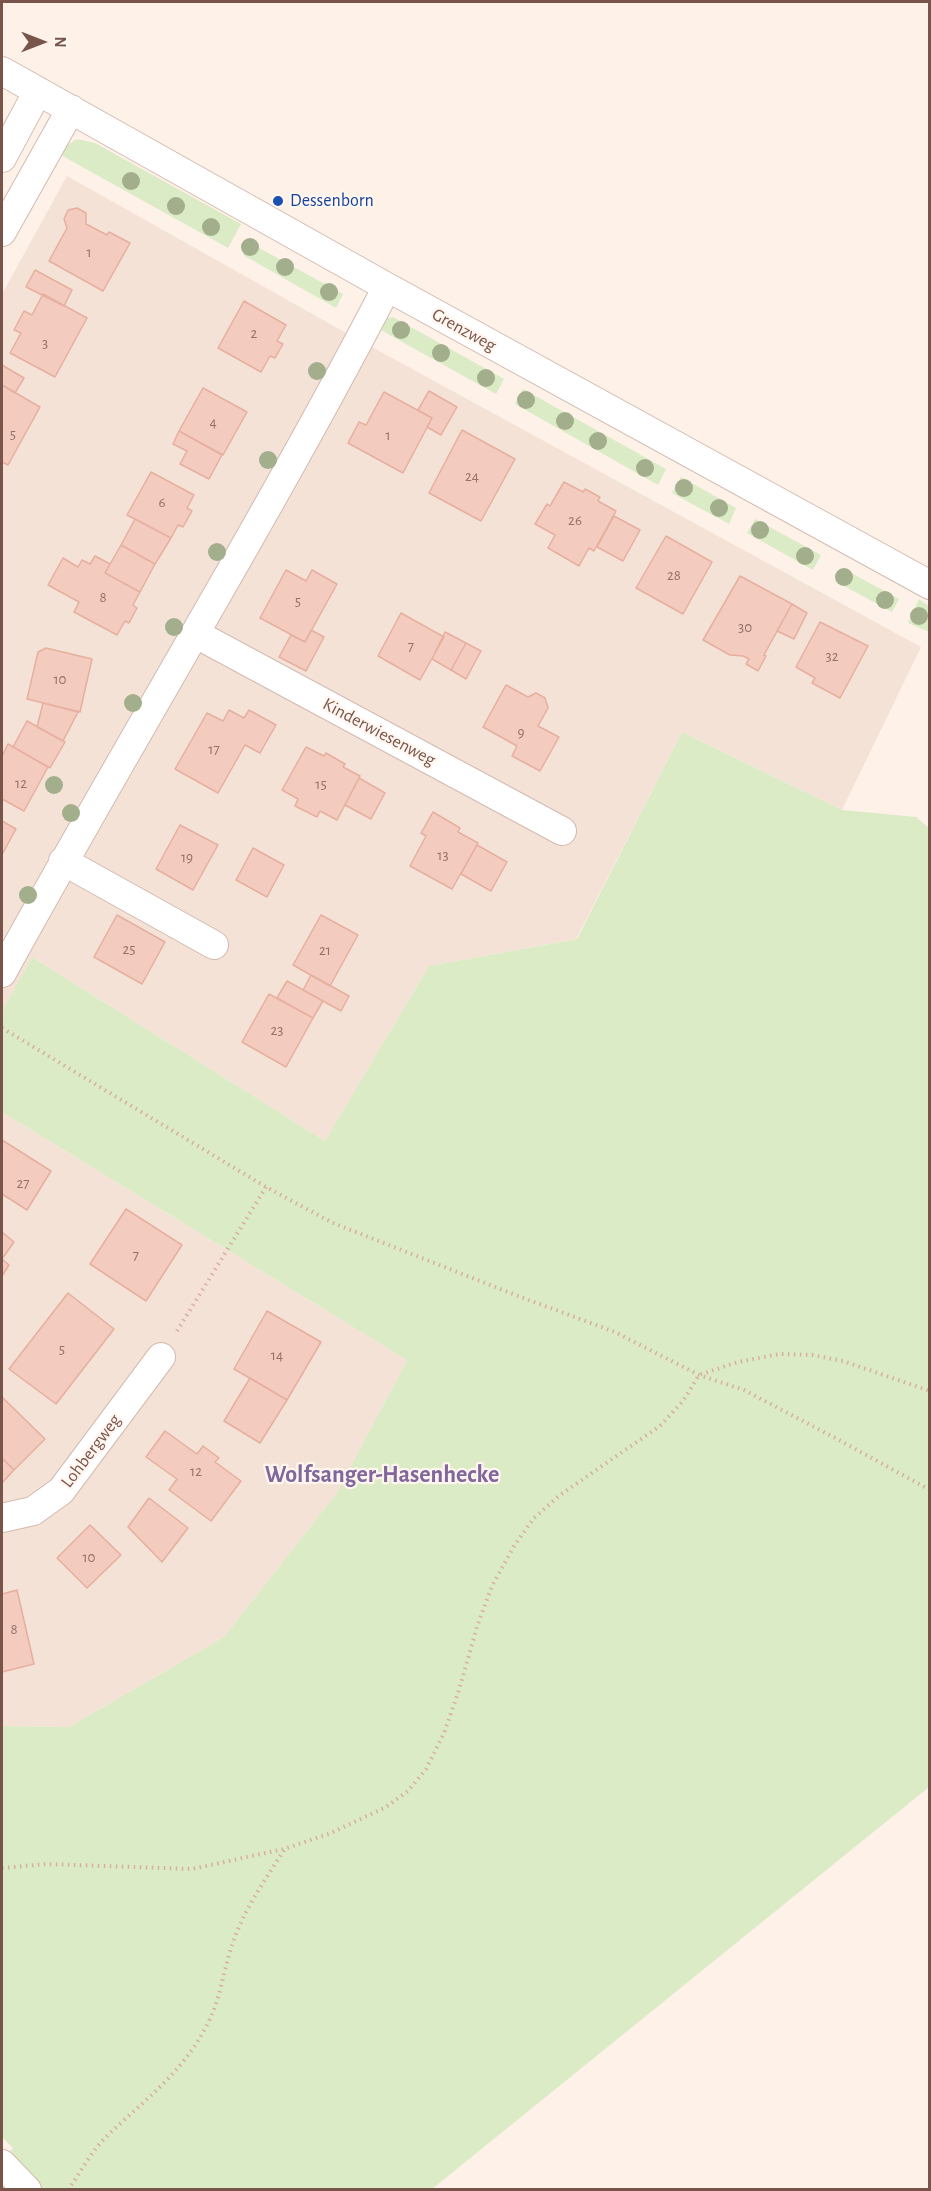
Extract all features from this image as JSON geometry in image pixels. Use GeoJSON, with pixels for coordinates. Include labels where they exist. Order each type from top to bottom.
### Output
{"type":"FeatureCollection","features":[{"type":"Feature","properties":{"kind":"street","name":"Grenzweg"},"geometry":{"type":"LineString","coordinates":[[2,71],[387,287],[930,585]]}},
{"type":"Feature","properties":{"kind":"street"},"geometry":{"type":"LineString","coordinates":[[2,158],[38,91]]}},
{"type":"Feature","properties":{"kind":"street"},"geometry":{"type":"LineString","coordinates":[[2,232],[71,109]]}},
{"type":"Feature","properties":{"kind":"street"},"geometry":{"type":"LineString","coordinates":[[2,973],[63,861],[196,634],[387,287]]}},
{"type":"Feature","properties":{"kind":"street","name":"Kinderwiesenweg"},"geometry":{"type":"LineString","coordinates":[[196,634],[562,831]]}},
{"type":"Feature","properties":{"kind":"street"},"geometry":{"type":"LineString","coordinates":[[63,861],[214,945]]}},
{"type":"Feature","properties":{"kind":"street","name":"Lohbergweg"},"geometry":{"type":"LineString","coordinates":[[2,1518],[33,1511],[61,1491],[161,1357]]}},
{"type":"Feature","properties":{"kind":"street"},"geometry":{"type":"LineString","coordinates":[[2,2164],[27,2190]]}},
{"type":"Feature","properties":{"kind":"path"},"geometry":{"type":"LineString","coordinates":[[2,1028],[266,1187],[333,1223],[615,1332],[699,1375],[744,1390],[930,1490]]}},
{"type":"Feature","properties":{"kind":"path"},"geometry":{"type":"LineString","coordinates":[[161,1357],[266,1187]]}},
{"type":"Feature","properties":{"kind":"path"},"geometry":{"type":"LineString","coordinates":[[2,1868],[46,1864],[192,1869],[284,1849],[331,1833],[386,1807],[408,1791],[426,1769],[444,1733],[492,1586],[514,1546],[534,1518],[560,1496],[660,1426],[683,1401],[699,1375],[738,1362],[780,1354],[812,1355],[843,1360],[930,1391]]}},
{"type":"Feature","properties":{"kind":"path"},"geometry":{"type":"LineString","coordinates":[[68,2190],[104,2139],[153,2095],[184,2062],[208,2024],[236,1935],[257,1893],[284,1849]]}},
{"type":"Feature","properties":{"kind":"shaded area"},"geometry":{"type":"Polygon","coordinates":[[[67,176],[339,329],[921,647],[842,810],[682,732],[576,939],[429,966],[325,1141],[32,957],[2,1011],[2,294],[67,176]]]}},
{"type":"Feature","properties":{"kind":"shaded area"},"geometry":{"type":"Polygon","coordinates":[[[2,1112],[407,1360],[336,1494],[224,1637],[69,1727],[2,1726],[2,1112]]]}},
{"type":"Feature","properties":{"kind":"green space"},"geometry":{"type":"Polygon","coordinates":[[[77,139],[95,143],[241,224],[228,248],[59,154],[64,147],[77,139]]]}},
{"type":"Feature","properties":{"kind":"green space"},"geometry":{"type":"Polygon","coordinates":[[[250,243],[343,294],[336,308],[243,255],[250,243]]]}},
{"type":"Feature","properties":{"kind":"green space"},"geometry":{"type":"Polygon","coordinates":[[[393,317],[504,379],[496,394],[377,328],[384,319],[393,317]]]}},
{"type":"Feature","properties":{"kind":"green space"},"geometry":{"type":"Polygon","coordinates":[[[523,389],[666,469],[658,485],[515,404],[523,389]]]}},
{"type":"Feature","properties":{"kind":"green space"},"geometry":{"type":"Polygon","coordinates":[[[681,477],[736,508],[729,524],[672,493],[681,477]]]}},
{"type":"Feature","properties":{"kind":"green space"},"geometry":{"type":"Polygon","coordinates":[[[755,519],[821,555],[813,570],[747,533],[755,519]]]}},
{"type":"Feature","properties":{"kind":"green space"},"geometry":{"type":"Polygon","coordinates":[[[842,568],[899,599],[892,612],[835,581],[842,568]]]}},
{"type":"Feature","properties":{"kind":"green space"},"geometry":{"type":"Polygon","coordinates":[[[919,599],[929,606],[929,632],[908,623],[919,599]]]}},
{"type":"Feature","properties":{"kind":"green space"},"geometry":{"type":"Polygon","coordinates":[[[682,732],[842,810],[916,817],[930,829],[929,1787],[432,2189],[2,2190],[2,2160],[13,2148],[2,2137],[2,1726],[69,1727],[224,1637],[336,1494],[407,1360],[2,1112],[2,1011],[32,957],[325,1141],[429,966],[577,939],[682,732]]]}},
{"type":"Feature","properties":{"kind":"building"},"geometry":{"type":"Polygon","coordinates":[[[77,208],[86,213],[86,224],[130,243],[103,291],[49,261],[67,228],[64,219],[68,210],[77,208]]]}},
{"type":"Feature","properties":{"kind":"building"},"geometry":{"type":"Polygon","coordinates":[[[35,270],[72,290],[64,306],[26,287],[35,270]]]}},
{"type":"Feature","properties":{"kind":"building"},"geometry":{"type":"Polygon","coordinates":[[[43,294],[87,318],[55,377],[10,353],[21,333],[14,330],[24,311],[32,315],[43,294]]]}},
{"type":"Feature","properties":{"kind":"building"},"geometry":{"type":"Polygon","coordinates":[[[244,301],[286,325],[277,341],[283,344],[275,358],[270,356],[261,372],[218,348],[244,301]]]}},
{"type":"Feature","properties":{"kind":"building"},"geometry":{"type":"Polygon","coordinates":[[[2,365],[24,378],[15,393],[2,385],[2,365]]]}},
{"type":"Feature","properties":{"kind":"building"},"geometry":{"type":"Polygon","coordinates":[[[2,385],[40,407],[8,465],[2,462],[2,385]]]}},
{"type":"Feature","properties":{"kind":"building"},"geometry":{"type":"Polygon","coordinates":[[[203,388],[247,412],[223,455],[179,431],[203,388]]]}},
{"type":"Feature","properties":{"kind":"building"},"geometry":{"type":"Polygon","coordinates":[[[429,391],[457,407],[441,435],[427,427],[432,418],[418,410],[429,391]]]}},
{"type":"Feature","properties":{"kind":"building"},"geometry":{"type":"Polygon","coordinates":[[[384,392],[432,418],[403,473],[348,443],[359,422],[366,425],[384,392]]]}},
{"type":"Feature","properties":{"kind":"building"},"geometry":{"type":"Polygon","coordinates":[[[462,430],[515,459],[481,521],[429,493],[462,430]]]}},
{"type":"Feature","properties":{"kind":"building"},"geometry":{"type":"Polygon","coordinates":[[[179,431],[222,455],[209,479],[180,464],[187,451],[173,444],[179,431]]]}},
{"type":"Feature","properties":{"kind":"building"},"geometry":{"type":"Polygon","coordinates":[[[151,472],[194,495],[187,508],[192,511],[183,527],[178,525],[171,538],[127,515],[151,472]]]}},
{"type":"Feature","properties":{"kind":"building"},"geometry":{"type":"Polygon","coordinates":[[[564,482],[583,492],[585,489],[600,497],[598,501],[616,511],[594,551],[589,548],[579,566],[548,548],[555,535],[535,524],[547,504],[550,506],[564,482]]]}},
{"type":"Feature","properties":{"kind":"building"},"geometry":{"type":"Polygon","coordinates":[[[614,516],[640,530],[623,561],[597,547],[614,516]]]}},
{"type":"Feature","properties":{"kind":"building"},"geometry":{"type":"Polygon","coordinates":[[[135,519],[171,538],[155,564],[121,545],[135,519]]]}},
{"type":"Feature","properties":{"kind":"building"},"geometry":{"type":"Polygon","coordinates":[[[666,536],[712,562],[683,614],[636,588],[666,536]]]}},
{"type":"Feature","properties":{"kind":"building"},"geometry":{"type":"Polygon","coordinates":[[[121,545],[155,564],[140,592],[105,573],[121,545]]]}},
{"type":"Feature","properties":{"kind":"building"},"geometry":{"type":"Polygon","coordinates":[[[95,556],[110,564],[105,573],[140,592],[133,605],[137,608],[129,623],[125,621],[117,635],[74,612],[79,602],[48,585],[63,558],[78,567],[82,560],[90,564],[95,556]]]}},
{"type":"Feature","properties":{"kind":"building"},"geometry":{"type":"Polygon","coordinates":[[[286,570],[306,581],[312,570],[337,584],[305,642],[260,618],[286,570]]]}},
{"type":"Feature","properties":{"kind":"building"},"geometry":{"type":"Polygon","coordinates":[[[740,576],[792,604],[764,655],[766,656],[758,671],[746,664],[749,659],[730,655],[703,640],[740,576]]]}},
{"type":"Feature","properties":{"kind":"building"},"geometry":{"type":"Polygon","coordinates":[[[792,604],[807,613],[794,639],[777,631],[792,604]]]}},
{"type":"Feature","properties":{"kind":"building"},"geometry":{"type":"Polygon","coordinates":[[[401,613],[444,637],[420,680],[378,656],[401,613]]]}},
{"type":"Feature","properties":{"kind":"building"},"geometry":{"type":"Polygon","coordinates":[[[820,622],[868,646],[840,698],[812,683],[815,678],[796,667],[820,622]]]}},
{"type":"Feature","properties":{"kind":"building"},"geometry":{"type":"Polygon","coordinates":[[[311,630],[324,637],[306,671],[279,657],[291,635],[305,642],[311,630]]]}},
{"type":"Feature","properties":{"kind":"building"},"geometry":{"type":"Polygon","coordinates":[[[445,632],[466,643],[451,670],[432,659],[445,632]]]}},
{"type":"Feature","properties":{"kind":"building"},"geometry":{"type":"Polygon","coordinates":[[[466,643],[481,651],[466,679],[451,670],[466,643]]]}},
{"type":"Feature","properties":{"kind":"building"},"geometry":{"type":"Polygon","coordinates":[[[46,648],[92,659],[80,712],[27,699],[38,652],[46,648]]]}},
{"type":"Feature","properties":{"kind":"building"},"geometry":{"type":"Polygon","coordinates":[[[506,685],[528,697],[536,693],[545,698],[548,708],[538,726],[559,737],[540,771],[512,756],[517,746],[483,727],[506,685]]]}},
{"type":"Feature","properties":{"kind":"building"},"geometry":{"type":"Polygon","coordinates":[[[43,703],[78,712],[63,741],[37,727],[43,703]]]}},
{"type":"Feature","properties":{"kind":"building"},"geometry":{"type":"Polygon","coordinates":[[[229,710],[244,718],[249,710],[276,725],[260,753],[245,745],[218,793],[175,769],[207,713],[223,721],[229,710]]]}},
{"type":"Feature","properties":{"kind":"building"},"geometry":{"type":"Polygon","coordinates":[[[27,721],[65,742],[50,768],[13,747],[27,721]]]}},
{"type":"Feature","properties":{"kind":"building"},"geometry":{"type":"Polygon","coordinates":[[[8,744],[48,767],[24,811],[2,799],[2,756],[8,744]]]}},
{"type":"Feature","properties":{"kind":"building"},"geometry":{"type":"Polygon","coordinates":[[[306,747],[324,756],[326,753],[345,764],[343,767],[360,776],[337,820],[320,811],[317,817],[295,806],[298,799],[282,790],[306,747]]]}},
{"type":"Feature","properties":{"kind":"building"},"geometry":{"type":"Polygon","coordinates":[[[359,778],[385,793],[371,819],[345,805],[359,778]]]}},
{"type":"Feature","properties":{"kind":"building"},"geometry":{"type":"Polygon","coordinates":[[[433,812],[460,828],[458,832],[478,843],[452,889],[410,866],[426,836],[421,833],[433,812]]]}},
{"type":"Feature","properties":{"kind":"building"},"geometry":{"type":"Polygon","coordinates":[[[2,821],[16,829],[3,853],[2,852],[2,821]]]}},
{"type":"Feature","properties":{"kind":"building"},"geometry":{"type":"Polygon","coordinates":[[[180,825],[218,845],[193,890],[156,869],[180,825]]]}},
{"type":"Feature","properties":{"kind":"building"},"geometry":{"type":"Polygon","coordinates":[[[477,845],[507,862],[491,891],[461,874],[477,845]]]}},
{"type":"Feature","properties":{"kind":"building"},"geometry":{"type":"Polygon","coordinates":[[[253,848],[284,865],[267,897],[236,880],[253,848]]]}},
{"type":"Feature","properties":{"kind":"building"},"geometry":{"type":"Polygon","coordinates":[[[117,915],[165,942],[142,984],[94,957],[117,915]]]}},
{"type":"Feature","properties":{"kind":"building"},"geometry":{"type":"Polygon","coordinates":[[[321,915],[358,935],[330,986],[293,965],[321,915]]]}},
{"type":"Feature","properties":{"kind":"building"},"geometry":{"type":"Polygon","coordinates":[[[311,975],[349,996],[341,1011],[303,990],[311,975]]]}},
{"type":"Feature","properties":{"kind":"building"},"geometry":{"type":"Polygon","coordinates":[[[287,981],[323,1001],[313,1018],[277,998],[287,981]]]}},
{"type":"Feature","properties":{"kind":"building"},"geometry":{"type":"Polygon","coordinates":[[[269,994],[313,1018],[286,1067],[242,1042],[269,994]]]}},
{"type":"Feature","properties":{"kind":"building"},"geometry":{"type":"Polygon","coordinates":[[[2,1140],[51,1171],[27,1210],[2,1194],[2,1140]]]}},
{"type":"Feature","properties":{"kind":"building"},"geometry":{"type":"Polygon","coordinates":[[[126,1209],[182,1245],[146,1301],[90,1264],[126,1209]]]}},
{"type":"Feature","properties":{"kind":"building"},"geometry":{"type":"Polygon","coordinates":[[[2,1232],[14,1242],[2,1259],[2,1232]]]}},
{"type":"Feature","properties":{"kind":"building"},"geometry":{"type":"Polygon","coordinates":[[[2,1259],[9,1265],[2,1276],[2,1259]]]}},
{"type":"Feature","properties":{"kind":"building"},"geometry":{"type":"Polygon","coordinates":[[[68,1293],[114,1329],[56,1404],[9,1369],[68,1293]]]}},
{"type":"Feature","properties":{"kind":"building"},"geometry":{"type":"Polygon","coordinates":[[[267,1311],[321,1342],[287,1400],[234,1369],[267,1311]]]}},
{"type":"Feature","properties":{"kind":"building"},"geometry":{"type":"Polygon","coordinates":[[[250,1378],[287,1400],[260,1443],[224,1421],[250,1378]]]}},
{"type":"Feature","properties":{"kind":"building"},"geometry":{"type":"Polygon","coordinates":[[[2,1397],[45,1439],[14,1470],[2,1458],[2,1397]]]}},
{"type":"Feature","properties":{"kind":"building"},"geometry":{"type":"Polygon","coordinates":[[[165,1431],[197,1454],[203,1446],[219,1458],[215,1462],[241,1481],[211,1521],[169,1490],[177,1479],[146,1457],[165,1431]]]}},
{"type":"Feature","properties":{"kind":"building"},"geometry":{"type":"Polygon","coordinates":[[[2,1458],[14,1470],[2,1483],[2,1458]]]}},
{"type":"Feature","properties":{"kind":"building"},"geometry":{"type":"Polygon","coordinates":[[[149,1498],[188,1528],[162,1562],[128,1527],[149,1498]]]}},
{"type":"Feature","properties":{"kind":"building"},"geometry":{"type":"Polygon","coordinates":[[[90,1525],[121,1555],[87,1588],[57,1558],[90,1525]]]}},
{"type":"Feature","properties":{"kind":"building"},"geometry":{"type":"Polygon","coordinates":[[[17,1590],[34,1664],[2,1672],[2,1594],[17,1590]]]}},
{"type":"Feature","properties":{"kind":"place","name":"Dessenborn"},"geometry":{"type":"Point","coordinates":[278,201]}},
{"type":"Feature","properties":{"kind":"district","name":"Wolfsanger-Hasenhecke"},"geometry":{"type":"Point","coordinates":[382,1475]}}]}
